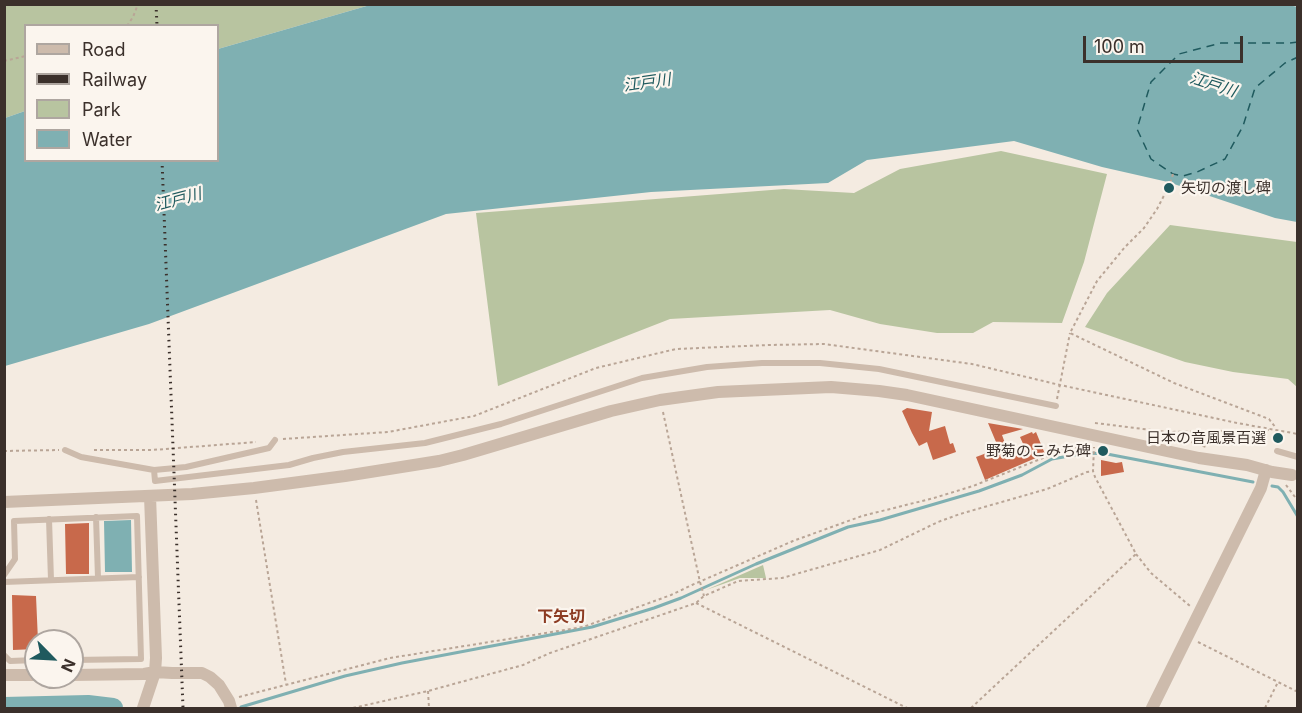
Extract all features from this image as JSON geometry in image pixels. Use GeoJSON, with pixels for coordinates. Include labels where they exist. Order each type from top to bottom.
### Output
{"type":"FeatureCollection","features":[{"type":"Feature","properties":{"kind":"street"},"geometry":{"type":"LineString","coordinates":[[4,501],[192,494],[345,476],[439,461],[492,448],[611,411],[660,400],[718,392],[831,387],[907,395],[1198,458],[1295,475]]}},
{"type":"Feature","properties":{"kind":"street"},"geometry":{"type":"LineString","coordinates":[[1152,708],[1261,488],[1272,472]]}},
{"type":"Feature","properties":{"kind":"street"},"geometry":{"type":"LineString","coordinates":[[143,708],[155,672],[156,658],[150,496]]}},
{"type":"Feature","properties":{"kind":"street"},"geometry":{"type":"LineString","coordinates":[[84,675],[202,673],[219,686],[230,705]]}},
{"type":"Feature","properties":{"kind":"street"},"geometry":{"type":"LineString","coordinates":[[4,675],[24,675]]}},
{"type":"Feature","properties":{"kind":"lane"},"geometry":{"type":"LineString","coordinates":[[155,481],[288,465],[343,452],[425,443],[501,424],[642,378],[729,365],[820,363],[879,369],[1056,406]]}},
{"type":"Feature","properties":{"kind":"lane"},"geometry":{"type":"LineString","coordinates":[[65,450],[81,457],[154,470],[186,467],[269,448],[275,440]]}},
{"type":"Feature","properties":{"kind":"lane"},"geometry":{"type":"LineString","coordinates":[[1277,451],[1298,457]]}},
{"type":"Feature","properties":{"kind":"lane"},"geometry":{"type":"LineString","coordinates":[[150,496],[155,481],[154,470]]}},
{"type":"Feature","properties":{"kind":"lane"},"geometry":{"type":"LineString","coordinates":[[4,575],[15,559],[14,521],[137,516],[141,659],[84,660]]}},
{"type":"Feature","properties":{"kind":"lane"},"geometry":{"type":"LineString","coordinates":[[96,517],[98,578]]}},
{"type":"Feature","properties":{"kind":"lane"},"geometry":{"type":"LineString","coordinates":[[49,519],[51,580]]}},
{"type":"Feature","properties":{"kind":"lane"},"geometry":{"type":"LineString","coordinates":[[4,582],[139,577]]}},
{"type":"Feature","properties":{"kind":"lane"},"geometry":{"type":"LineString","coordinates":[[4,656],[10,661],[24,660]]}},
{"type":"Feature","properties":{"kind":"path"},"geometry":{"type":"LineString","coordinates":[[128,24],[138,4]]}},
{"type":"Feature","properties":{"kind":"path"},"geometry":{"type":"LineString","coordinates":[[4,62],[24,57]]}},
{"type":"Feature","properties":{"kind":"path"},"geometry":{"type":"LineString","coordinates":[[1056,406],[1070,333],[1097,281],[1125,246],[1144,228],[1157,209],[1173,174]]}},
{"type":"Feature","properties":{"kind":"path"},"geometry":{"type":"LineString","coordinates":[[1070,333],[1174,383],[1269,418],[1276,429],[1167,432],[1093,423]]}},
{"type":"Feature","properties":{"kind":"path"},"geometry":{"type":"LineString","coordinates":[[660,400],[699,582],[704,596]]}},
{"type":"Feature","properties":{"kind":"path"},"geometry":{"type":"LineString","coordinates":[[1277,451],[1282,430]]}},
{"type":"Feature","properties":{"kind":"path"},"geometry":{"type":"LineString","coordinates":[[230,705],[286,684],[390,658],[583,627],[671,595],[792,542],[862,516],[973,486],[1053,454],[1080,447],[1094,447],[1095,477],[1136,554],[1151,573],[1199,613]]}},
{"type":"Feature","properties":{"kind":"path"},"geometry":{"type":"LineString","coordinates":[[353,708],[428,691],[523,664],[550,652],[696,603],[704,596],[738,581],[782,578],[880,550],[938,522],[1047,489],[1093,471]]}},
{"type":"Feature","properties":{"kind":"path"},"geometry":{"type":"LineString","coordinates":[[1272,472],[1298,501]]}},
{"type":"Feature","properties":{"kind":"path"},"geometry":{"type":"LineString","coordinates":[[254,488],[286,684]]}},
{"type":"Feature","properties":{"kind":"path"},"geometry":{"type":"LineString","coordinates":[[971,708],[1136,554]]}},
{"type":"Feature","properties":{"kind":"path"},"geometry":{"type":"LineString","coordinates":[[696,603],[907,708]]}},
{"type":"Feature","properties":{"kind":"path"},"geometry":{"type":"LineString","coordinates":[[1187,637],[1298,692]]}},
{"type":"Feature","properties":{"kind":"path"},"geometry":{"type":"LineString","coordinates":[[1265,708],[1278,682]]}},
{"type":"Feature","properties":{"kind":"path"},"geometry":{"type":"LineString","coordinates":[[428,691],[429,708]]}},
{"type":"Feature","properties":{"kind":"path"},"geometry":{"type":"LineString","coordinates":[[897,708],[901,706]]}},
{"type":"Feature","properties":{"kind":"green space"},"geometry":{"type":"Polygon","coordinates":[[[5,5],[370,5],[219,49],[219,24],[24,24],[24,111],[5,118],[5,5]]]}},
{"type":"Feature","properties":{"kind":"green space"},"geometry":{"type":"Polygon","coordinates":[[[1001,151],[1107,174],[1084,262],[1062,323],[993,322],[973,333],[937,333],[880,324],[830,310],[670,319],[498,386],[476,213],[784,189],[854,193],[900,169],[1001,151]]]}},
{"type":"Feature","properties":{"kind":"green space"},"geometry":{"type":"Polygon","coordinates":[[[1170,225],[1297,242],[1297,387],[1288,379],[1233,372],[1185,362],[1085,327],[1107,293],[1170,225]]]}},
{"type":"Feature","properties":{"kind":"green space"},"geometry":{"type":"Polygon","coordinates":[[[763,565],[766,578],[740,578],[706,590],[763,565]]]}},
{"type":"Feature","properties":{"kind":"water","name":"江戸川"},"geometry":{"type":"Polygon","coordinates":[[[370,5],[1288,5],[1298,7],[1297,222],[1275,218],[1168,182],[1102,167],[1014,141],[867,160],[828,183],[651,192],[446,214],[149,324],[5,366],[5,118],[24,111],[24,162],[219,162],[219,49],[370,5]]]}},
{"type":"Feature","properties":{"kind":"water"},"geometry":{"type":"Polygon","coordinates":[[[131,520],[132,572],[105,572],[104,521],[131,520]]]}},
{"type":"Feature","properties":{"kind":"building"},"geometry":{"type":"Polygon","coordinates":[[[907,408],[932,412],[929,431],[945,426],[950,444],[953,443],[956,452],[933,460],[927,442],[919,446],[912,433],[902,411],[907,408]]]}},
{"type":"Feature","properties":{"kind":"building"},"geometry":{"type":"Polygon","coordinates":[[[988,423],[1023,429],[1002,435],[1009,454],[1025,448],[1020,437],[1036,432],[1045,454],[985,480],[976,457],[992,451],[989,445],[996,442],[988,423]]]}},
{"type":"Feature","properties":{"kind":"building"},"geometry":{"type":"Polygon","coordinates":[[[1101,460],[1122,462],[1124,472],[1101,476],[1101,460]]]}},
{"type":"Feature","properties":{"kind":"building"},"geometry":{"type":"Polygon","coordinates":[[[89,523],[89,574],[66,574],[65,524],[89,523]]]}},
{"type":"Feature","properties":{"kind":"building"},"geometry":{"type":"Polygon","coordinates":[[[12,595],[36,596],[37,629],[24,629],[24,650],[13,650],[12,595]]]}},
{"type":"Feature","properties":{"kind":"waterway"},"geometry":{"type":"LineString","coordinates":[[241,707],[345,676],[402,663],[592,627],[681,598],[756,564],[848,527],[979,491],[1022,475],[1052,459],[1087,453],[1107,454],[1253,482]]}},
{"type":"Feature","properties":{"kind":"waterway"},"geometry":{"type":"LineString","coordinates":[[1272,486],[1278,487],[1283,492],[1298,517]]}},
{"type":"Feature","properties":{"kind":"waterway"},"geometry":{"type":"LineString","coordinates":[[4,707],[88,705],[113,708]]}},
{"type":"Feature","properties":{"kind":"ferry route"},"geometry":{"type":"LineString","coordinates":[[1298,42],[1221,43],[1179,54],[1151,82],[1137,129],[1151,159],[1173,174],[1183,176],[1225,159],[1243,126],[1255,88],[1285,63],[1298,57]]}},
{"type":"Feature","properties":{"kind":"railway"},"geometry":{"type":"LineString","coordinates":[[156,4],[157,24]]}},
{"type":"Feature","properties":{"kind":"railway"},"geometry":{"type":"LineString","coordinates":[[162,162],[183,708]]}},
{"type":"Feature","properties":{"kind":"place","name":"矢切の渡し碑"},"geometry":{"type":"Point","coordinates":[1169,188]}},
{"type":"Feature","properties":{"kind":"place","name":"日本の音風景百選"},"geometry":{"type":"Point","coordinates":[1278,438]}},
{"type":"Feature","properties":{"kind":"place","name":"野菊のこみち碑"},"geometry":{"type":"Point","coordinates":[1103,451]}},
{"type":"Feature","properties":{"kind":"district","name":"下矢切"},"geometry":{"type":"Point","coordinates":[561,617]}}]}
